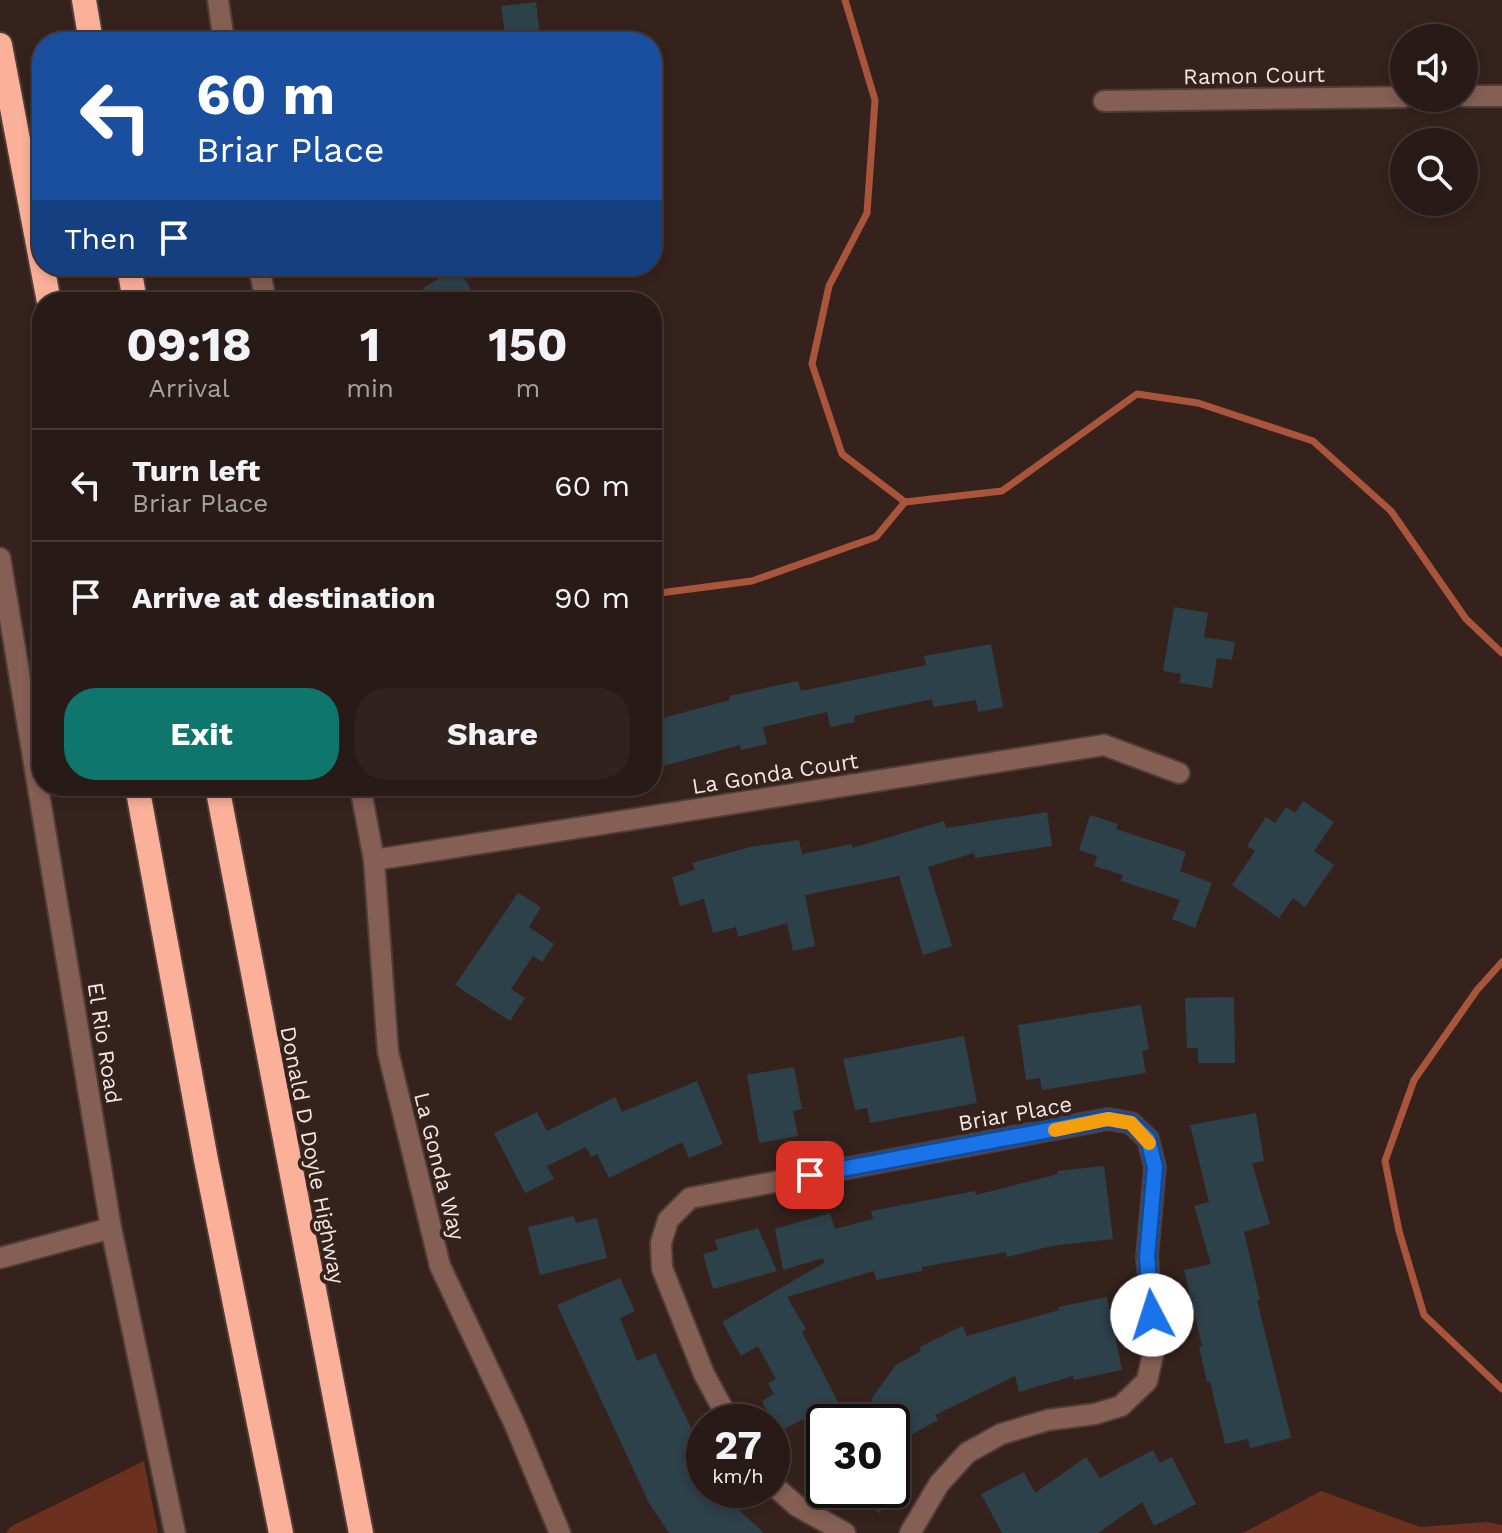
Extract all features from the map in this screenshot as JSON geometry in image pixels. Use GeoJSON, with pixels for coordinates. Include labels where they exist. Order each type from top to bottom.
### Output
{"type":"FeatureCollection","features":[{"type":"Feature","properties":{"kind":"highway"},"geometry":{"type":"LineString","coordinates":[[84,0],[89,32]]}},
{"type":"Feature","properties":{"kind":"highway"},"geometry":{"type":"LineString","coordinates":[[0,45],[32,213]]}},
{"type":"Feature","properties":{"kind":"highway"},"geometry":{"type":"LineString","coordinates":[[139,796],[203,1145],[281,1533]]}},
{"type":"Feature","properties":{"kind":"highway","name":"Donald D Doyle Highway"},"geometry":{"type":"LineString","coordinates":[[219,796],[361,1533]]}},
{"type":"Feature","properties":{"kind":"street"},"geometry":{"type":"LineString","coordinates":[[218,0],[223,32]]}},
{"type":"Feature","properties":{"kind":"street"},"geometry":{"type":"LineString","coordinates":[[1478,96],[1502,96]]}},
{"type":"Feature","properties":{"kind":"street","name":"Ramon Court"},"geometry":{"type":"LineString","coordinates":[[1104,101],[1390,97]]}},
{"type":"Feature","properties":{"kind":"street","name":"El Rio Road"},"geometry":{"type":"LineString","coordinates":[[0,558],[6,625],[32,774]]}},
{"type":"Feature","properties":{"kind":"street","name":"La Gonda Court"},"geometry":{"type":"LineString","coordinates":[[374,860],[1104,745],[1179,773]]}},
{"type":"Feature","properties":{"kind":"street","name":"El Rio Road"},"geometry":{"type":"LineString","coordinates":[[36,796],[111,1228],[175,1533]]}},
{"type":"Feature","properties":{"kind":"street","name":"La Gonda Way"},"geometry":{"type":"LineString","coordinates":[[362,796],[374,860],[388,1052],[440,1266],[515,1425],[560,1533]]}},
{"type":"Feature","properties":{"kind":"street","name":"Briar Place"},"geometry":{"type":"LineString","coordinates":[[720,1404],[704,1374],[662,1268],[661,1243],[668,1220],[690,1198],[1108,1119],[1131,1123],[1148,1139],[1155,1167],[1147,1257],[1155,1345],[1147,1381],[1121,1406],[1095,1414],[1048,1420],[1001,1434],[967,1453],[939,1484],[910,1533]]}},
{"type":"Feature","properties":{"kind":"street"},"geometry":{"type":"LineString","coordinates":[[0,1258],[111,1228]]}},
{"type":"Feature","properties":{"kind":"street"},"geometry":{"type":"LineString","coordinates":[[790,1500],[845,1533]]}},
{"type":"Feature","properties":{"kind":"shaded area"},"geometry":{"type":"Polygon","coordinates":[[[144,1461],[158,1533],[6,1533],[10,1527],[144,1461]]]}},
{"type":"Feature","properties":{"kind":"shaded area"},"geometry":{"type":"Polygon","coordinates":[[[1321,1491],[1420,1527],[1487,1522],[1502,1525],[1502,1533],[1243,1533],[1321,1491]]]}},
{"type":"Feature","properties":{"kind":"building"},"geometry":{"type":"Polygon","coordinates":[[[536,2],[540,32],[505,32],[501,6],[536,2]]]}},
{"type":"Feature","properties":{"kind":"building"},"geometry":{"type":"Polygon","coordinates":[[[443,276],[463,276],[472,292],[426,292],[423,288],[443,276]]]}},
{"type":"Feature","properties":{"kind":"building"},"geometry":{"type":"Polygon","coordinates":[[[1174,607],[1208,613],[1204,637],[1235,642],[1232,660],[1217,658],[1212,688],[1180,683],[1181,674],[1163,671],[1174,607]]]}},
{"type":"Feature","properties":{"kind":"building"},"geometry":{"type":"Polygon","coordinates":[[[991,644],[1003,707],[978,712],[976,700],[933,707],[932,699],[854,716],[855,722],[830,727],[827,712],[763,727],[767,744],[741,750],[740,745],[662,766],[662,718],[730,700],[729,696],[798,681],[801,691],[926,665],[924,656],[991,644]]]}},
{"type":"Feature","properties":{"kind":"building"},"geometry":{"type":"Polygon","coordinates":[[[1303,801],[1334,822],[1314,851],[1334,865],[1305,907],[1293,898],[1279,918],[1232,885],[1255,851],[1247,846],[1266,817],[1275,823],[1286,807],[1295,813],[1303,801]]]}},
{"type":"Feature","properties":{"kind":"building"},"geometry":{"type":"Polygon","coordinates":[[[1047,812],[1052,846],[975,858],[974,853],[928,867],[952,946],[923,955],[899,876],[805,895],[815,946],[793,951],[787,923],[738,937],[736,927],[713,933],[704,899],[680,906],[672,877],[695,870],[692,863],[750,847],[799,840],[802,854],[852,844],[852,848],[944,821],[946,828],[1047,812]]]}},
{"type":"Feature","properties":{"kind":"building"},"geometry":{"type":"Polygon","coordinates":[[[1090,815],[1118,824],[1116,829],[1186,852],[1180,871],[1212,883],[1195,928],[1172,919],[1180,900],[1121,881],[1123,875],[1094,866],[1097,856],[1079,850],[1090,815]]]}},
{"type":"Feature","properties":{"kind":"building"},"geometry":{"type":"Polygon","coordinates":[[[518,893],[541,907],[529,927],[554,944],[542,962],[533,956],[511,989],[525,998],[510,1021],[455,985],[518,893]]]}},
{"type":"Feature","properties":{"kind":"building"},"geometry":{"type":"Polygon","coordinates":[[[1234,997],[1235,1063],[1198,1063],[1198,1048],[1187,1048],[1185,998],[1234,997]]]}},
{"type":"Feature","properties":{"kind":"building"},"geometry":{"type":"Polygon","coordinates":[[[1141,1005],[1149,1049],[1142,1051],[1146,1073],[1042,1090],[1040,1078],[1026,1080],[1018,1025],[1141,1005]]]}},
{"type":"Feature","properties":{"kind":"building"},"geometry":{"type":"Polygon","coordinates":[[[964,1036],[977,1103],[870,1123],[867,1108],[855,1110],[843,1059],[964,1036]]]}},
{"type":"Feature","properties":{"kind":"building"},"geometry":{"type":"Polygon","coordinates":[[[794,1067],[802,1109],[793,1111],[798,1136],[759,1143],[747,1075],[794,1067]]]}},
{"type":"Feature","properties":{"kind":"building"},"geometry":{"type":"Polygon","coordinates":[[[697,1081],[723,1144],[689,1158],[682,1142],[609,1178],[597,1154],[591,1157],[586,1147],[547,1166],[554,1179],[525,1193],[494,1133],[537,1112],[547,1131],[615,1097],[622,1112],[697,1081]]]}},
{"type":"Feature","properties":{"kind":"building"},"geometry":{"type":"Polygon","coordinates":[[[1256,1113],[1264,1161],[1252,1163],[1270,1224],[1244,1232],[1260,1300],[1257,1300],[1291,1438],[1250,1448],[1248,1439],[1225,1444],[1210,1381],[1207,1382],[1184,1270],[1211,1264],[1194,1206],[1209,1202],[1190,1125],[1256,1113]]]}},
{"type":"Feature","properties":{"kind":"building"},"geometry":{"type":"Polygon","coordinates":[[[1104,1166],[1113,1239],[1052,1246],[1007,1257],[1006,1252],[922,1267],[922,1271],[876,1280],[874,1271],[787,1297],[806,1329],[802,1332],[838,1402],[806,1404],[806,1418],[790,1426],[790,1404],[764,1404],[762,1401],[774,1394],[768,1383],[776,1379],[758,1346],[741,1356],[722,1322],[824,1263],[823,1258],[783,1270],[775,1229],[830,1213],[835,1229],[873,1219],[871,1211],[975,1191],[976,1195],[1058,1174],[1057,1171],[1104,1166]]]}},
{"type":"Feature","properties":{"kind":"building"},"geometry":{"type":"Polygon","coordinates":[[[574,1216],[576,1223],[597,1218],[607,1258],[540,1275],[528,1227],[574,1216]]]}},
{"type":"Feature","properties":{"kind":"building"},"geometry":{"type":"Polygon","coordinates":[[[758,1228],[777,1271],[713,1289],[703,1254],[718,1250],[715,1240],[758,1228]]]}},
{"type":"Feature","properties":{"kind":"building"},"geometry":{"type":"Polygon","coordinates":[[[620,1278],[635,1311],[620,1318],[637,1361],[655,1353],[686,1418],[686,1508],[737,1508],[764,1533],[669,1533],[649,1503],[557,1305],[620,1278]]]}},
{"type":"Feature","properties":{"kind":"building"},"geometry":{"type":"Polygon","coordinates":[[[1107,1297],[1122,1370],[1074,1380],[1073,1376],[1019,1392],[1015,1376],[935,1415],[938,1420],[910,1435],[910,1404],[874,1404],[871,1399],[896,1365],[921,1351],[920,1347],[962,1326],[967,1336],[1059,1310],[1058,1307],[1107,1297]]]}},
{"type":"Feature","properties":{"kind":"building"},"geometry":{"type":"Polygon","coordinates":[[[1153,1450],[1160,1463],[1172,1457],[1196,1504],[1154,1526],[1142,1502],[1098,1533],[1002,1533],[981,1494],[1024,1472],[1035,1493],[1086,1457],[1100,1478],[1153,1450]]]}},
{"type":"Feature","properties":{"kind":"waterway"},"geometry":{"type":"LineString","coordinates":[[845,0],[875,100],[867,213],[829,286],[812,364],[842,454],[905,502],[1002,491],[1137,394],[1198,403],[1313,441],[1391,511],[1466,619],[1502,653]]}},
{"type":"Feature","properties":{"kind":"waterway"},"geometry":{"type":"LineString","coordinates":[[662,593],[752,581],[876,537],[905,502]]}},
{"type":"Feature","properties":{"kind":"waterway"},"geometry":{"type":"LineString","coordinates":[[1502,962],[1477,990],[1414,1080],[1385,1161],[1399,1231],[1424,1315],[1502,1389]]}},
{"type":"Feature","properties":{"kind":"slow traffic"},"geometry":{"type":"LineString","coordinates":[[1055,1130],[1108,1119],[1131,1123],[1149,1143]]}},
{"type":"Feature","properties":{"kind":"route"},"geometry":{"type":"LineString","coordinates":[[810,1175],[1108,1119],[1131,1123],[1148,1139],[1155,1167],[1147,1257],[1152,1315]]}}]}
